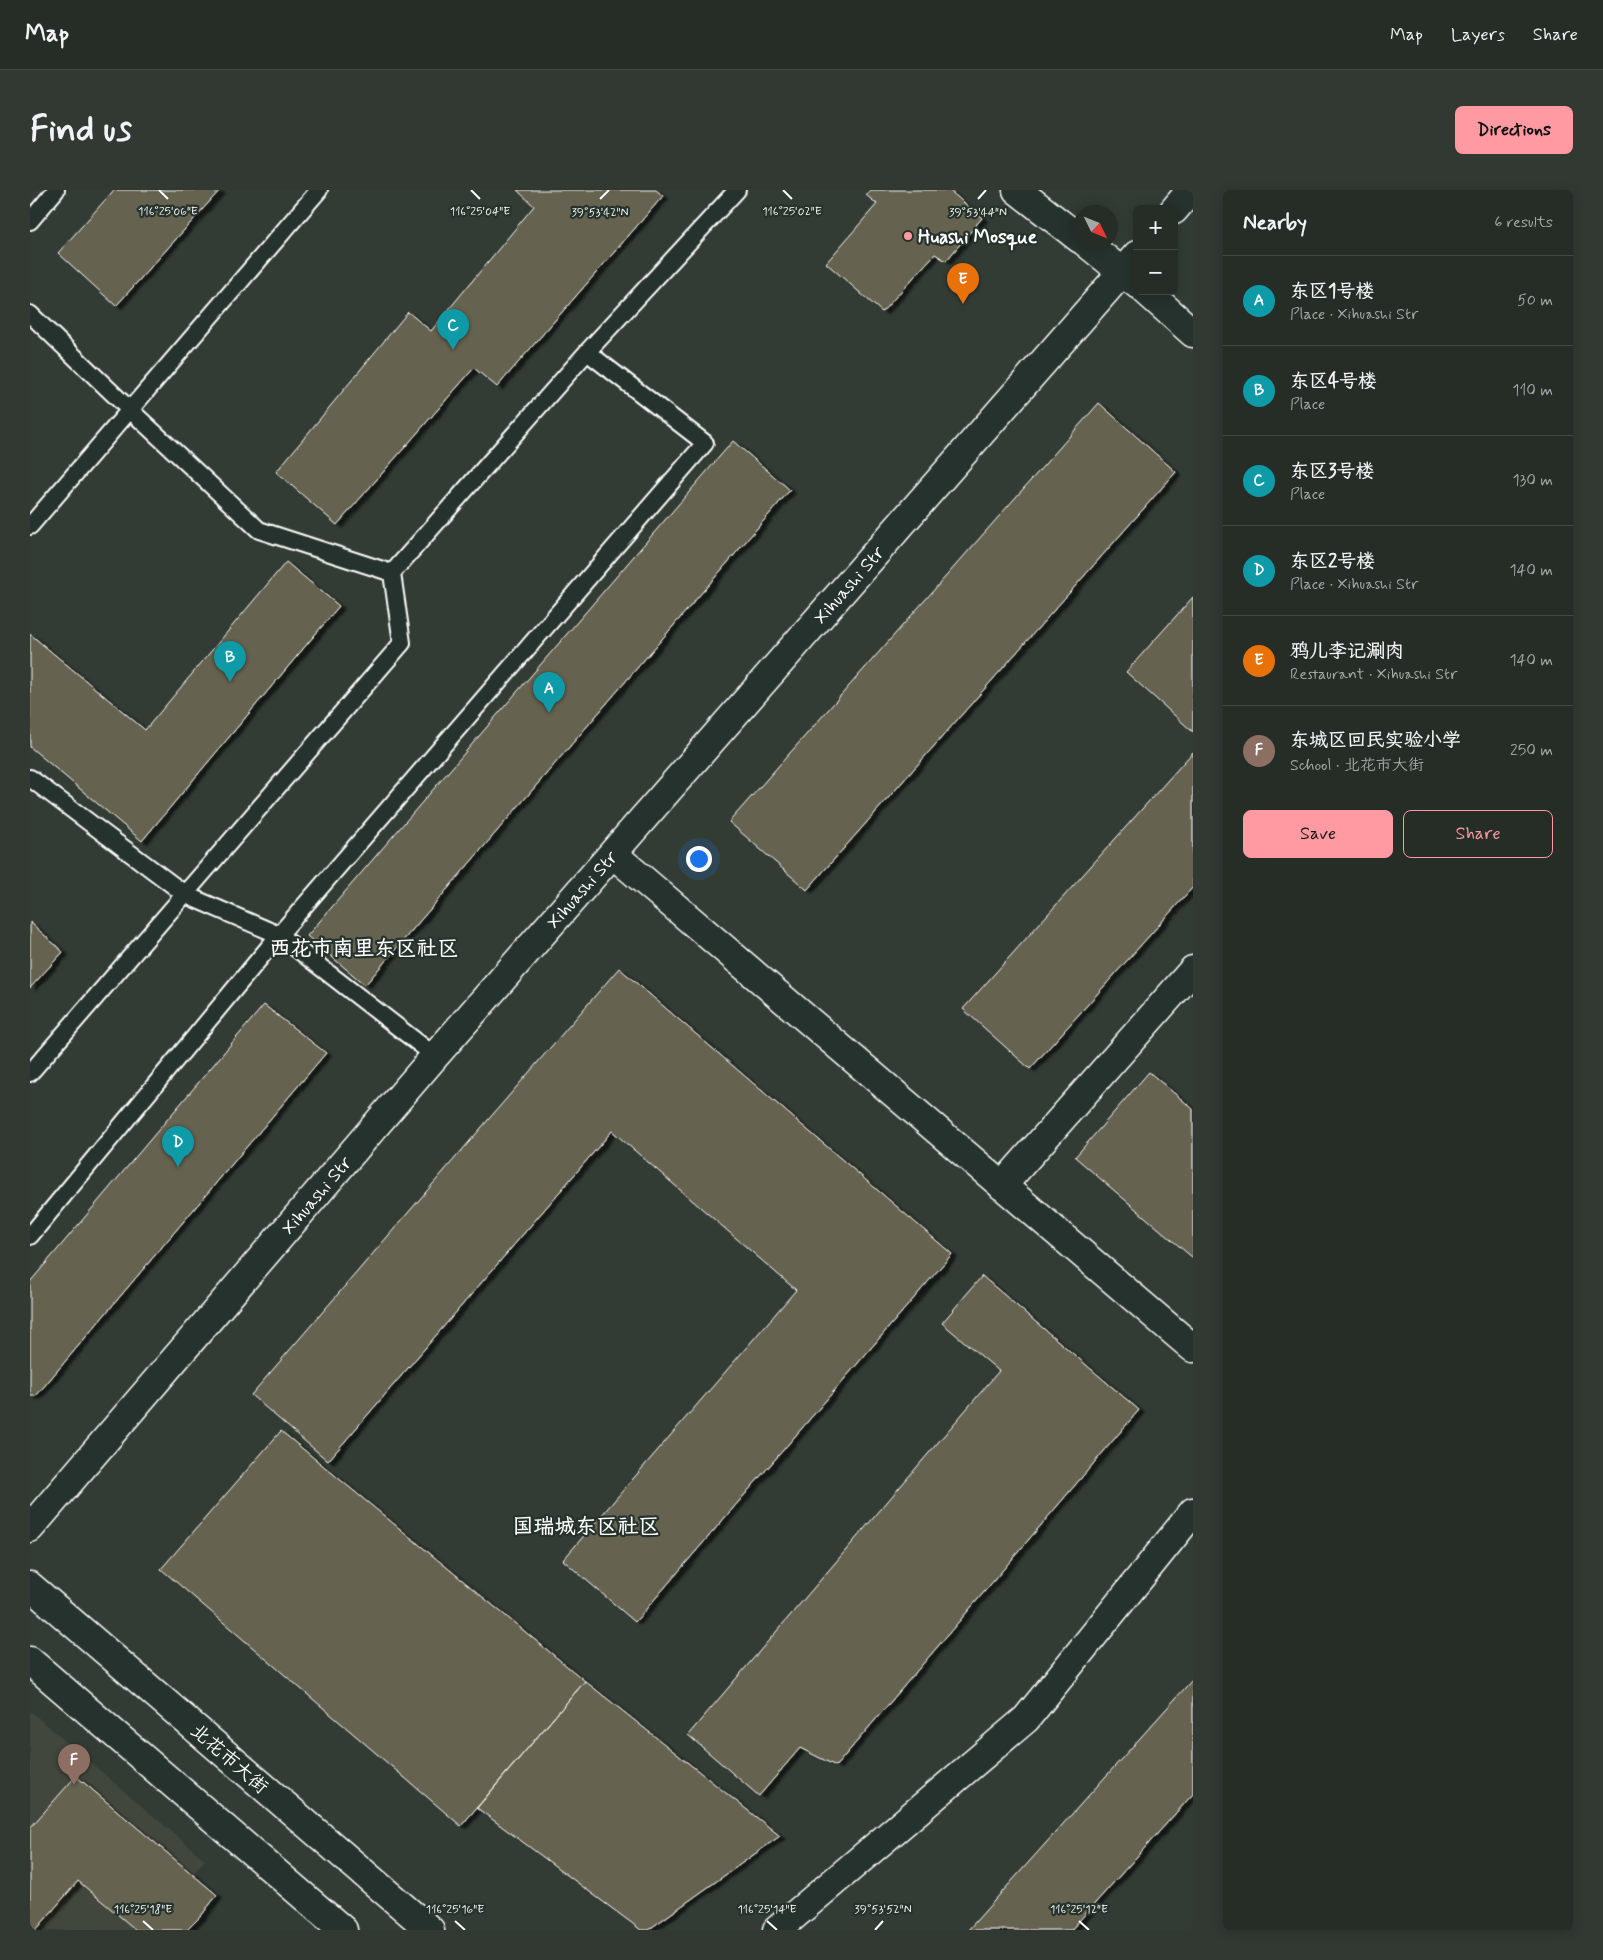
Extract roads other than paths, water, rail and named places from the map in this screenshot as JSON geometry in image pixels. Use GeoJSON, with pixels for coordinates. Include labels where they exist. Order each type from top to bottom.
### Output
{"type":"FeatureCollection","features":[{"type":"Feature","properties":{"kind":"street"},"geometry":{"type":"LineString","coordinates":[[1017,190],[1073,234]]}},
{"type":"Feature","properties":{"kind":"street"},"geometry":{"type":"LineString","coordinates":[[1178,205],[1191,190]]}},
{"type":"Feature","properties":{"kind":"street"},"geometry":{"type":"LineString","coordinates":[[1098,250],[1132,270]]}},
{"type":"Feature","properties":{"kind":"street","name":"Xihuashi Str"},"geometry":{"type":"LineString","coordinates":[[30,1528],[435,1056],[612,854],[1132,270]]}},
{"type":"Feature","properties":{"kind":"street"},"geometry":{"type":"LineString","coordinates":[[1150,295],[1193,333]]}},
{"type":"Feature","properties":{"kind":"street"},"geometry":{"type":"LineString","coordinates":[[612,854],[1193,1348]]}},
{"type":"Feature","properties":{"kind":"street"},"geometry":{"type":"LineString","coordinates":[[1002,1186],[1193,970]]}},
{"type":"Feature","properties":{"kind":"street"},"geometry":{"type":"LineString","coordinates":[[777,1930],[1026,1720],[1193,1512]]}},
{"type":"Feature","properties":{"kind":"street","name":"北花市大街"},"geometry":{"type":"LineString","coordinates":[[30,1586],[430,1930]]}},
{"type":"Feature","properties":{"kind":"street"},"geometry":{"type":"LineString","coordinates":[[30,1661],[343,1930]]}},
{"type":"Feature","properties":{"kind":"lane"},"geometry":{"type":"LineString","coordinates":[[30,221],[56,190]]}},
{"type":"Feature","properties":{"kind":"lane"},"geometry":{"type":"LineString","coordinates":[[30,526],[318,190]]}},
{"type":"Feature","properties":{"kind":"lane"},"geometry":{"type":"LineString","coordinates":[[30,1073],[186,895],[402,642],[392,573],[587,352],[737,190]]}},
{"type":"Feature","properties":{"kind":"lane"},"geometry":{"type":"LineString","coordinates":[[30,314],[259,530],[392,573]]}},
{"type":"Feature","properties":{"kind":"lane"},"geometry":{"type":"LineString","coordinates":[[30,1236],[279,935],[705,443],[587,352]]}},
{"type":"Feature","properties":{"kind":"lane"},"geometry":{"type":"LineString","coordinates":[[30,778],[186,895],[279,935],[435,1056]]}},
{"type":"Feature","properties":{"kind":"place","name":"Huashi Mosque"},"geometry":{"type":"Point","coordinates":[908,236]}},
{"type":"Feature","properties":{"kind":"place","name":"鸦儿李记涮肉"},"geometry":{"type":"Point","coordinates":[963,304]}},
{"type":"Feature","properties":{"kind":"place","name":"东区3号楼"},"geometry":{"type":"Point","coordinates":[453,350]}},
{"type":"Feature","properties":{"kind":"place","name":"东区4号楼"},"geometry":{"type":"Point","coordinates":[230,682]}},
{"type":"Feature","properties":{"kind":"place","name":"东区1号楼"},"geometry":{"type":"Point","coordinates":[549,713]}},
{"type":"Feature","properties":{"kind":"place","name":"东区2号楼"},"geometry":{"type":"Point","coordinates":[178,1167]}},
{"type":"Feature","properties":{"kind":"place","name":"东城区回民实验小学"},"geometry":{"type":"Point","coordinates":[74,1785]}},
{"type":"Feature","properties":{"kind":"district","name":"西花市南里东区社区"},"geometry":{"type":"Point","coordinates":[364,948]}},
{"type":"Feature","properties":{"kind":"district","name":"国瑞城东区社区"},"geometry":{"type":"Point","coordinates":[586,1526]}}]}
